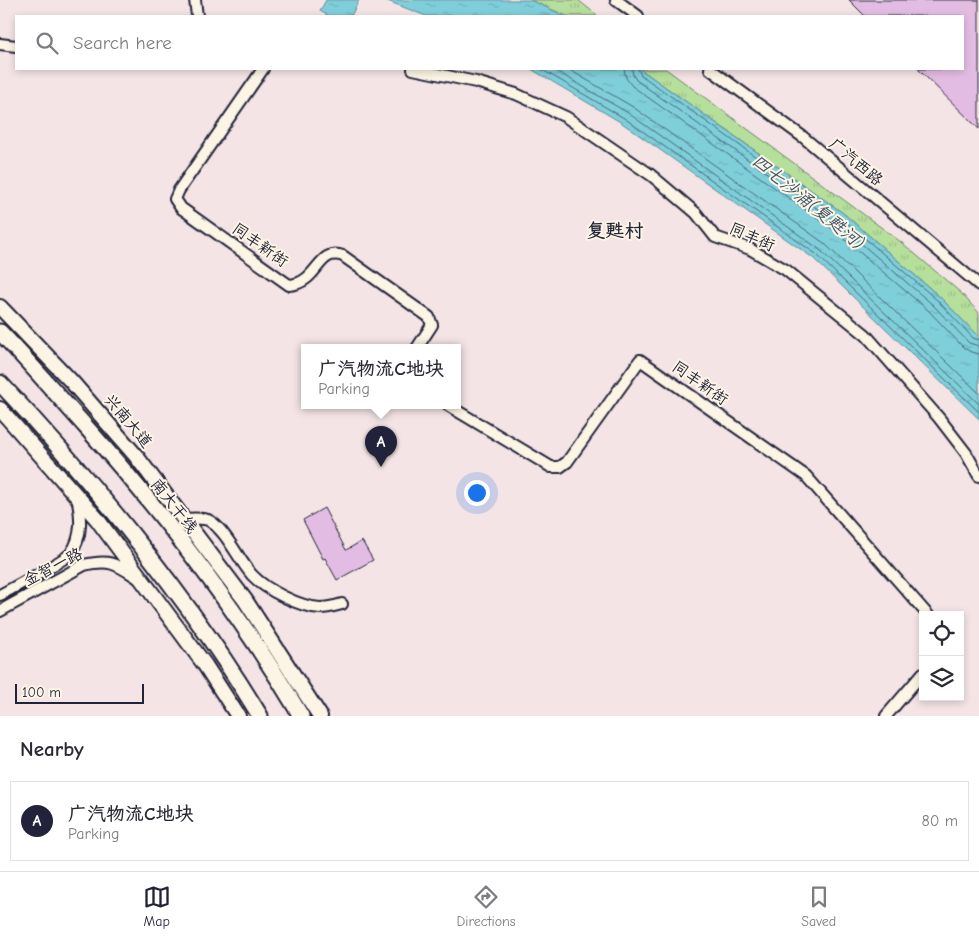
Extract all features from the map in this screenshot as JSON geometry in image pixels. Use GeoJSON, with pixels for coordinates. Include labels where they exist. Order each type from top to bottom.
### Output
{"type":"FeatureCollection","features":[{"type":"Feature","properties":{"kind":"highway","name":"南大干线"},"geometry":{"type":"LineString","coordinates":[[0,332],[102,445],[162,517],[240,620],[301,716]]}},
{"type":"Feature","properties":{"kind":"highway"},"geometry":{"type":"LineString","coordinates":[[0,383],[90,482],[138,542],[209,637],[260,716]]}},
{"type":"Feature","properties":{"kind":"main road","name":"兴南大道"},"geometry":{"type":"LineString","coordinates":[[0,307],[102,416],[184,519],[245,600],[320,716]]}},
{"type":"Feature","properties":{"kind":"main road"},"geometry":{"type":"LineString","coordinates":[[0,409],[97,518],[205,665],[238,716]]}},
{"type":"Feature","properties":{"kind":"street"},"geometry":{"type":"LineString","coordinates":[[195,0],[197,15]]}},
{"type":"Feature","properties":{"kind":"street"},"geometry":{"type":"LineString","coordinates":[[616,0],[637,15]]}},
{"type":"Feature","properties":{"kind":"street"},"geometry":{"type":"LineString","coordinates":[[0,44],[15,46]]}},
{"type":"Feature","properties":{"kind":"street","name":"同丰新街"},"geometry":{"type":"LineString","coordinates":[[262,70],[179,190],[175,199],[181,208],[289,284],[298,284],[307,280],[327,256],[335,253],[343,256],[429,317],[432,325],[420,344]]}},
{"type":"Feature","properties":{"kind":"street","name":"同丰街"},"geometry":{"type":"LineString","coordinates":[[418,70],[476,82],[516,94],[566,117],[650,175],[696,212],[714,237],[750,249],[786,270],[866,335],[939,418],[966,452],[979,476]]}},
{"type":"Feature","properties":{"kind":"street","name":"广汽西路"},"geometry":{"type":"LineString","coordinates":[[711,70],[803,137],[979,286]]}},
{"type":"Feature","properties":{"kind":"street","name":"同丰新街"},"geometry":{"type":"LineString","coordinates":[[454,409],[551,467],[560,467],[567,462],[640,360],[806,476],[924,611]]}},
{"type":"Feature","properties":{"kind":"street","name":"金智一路"},"geometry":{"type":"LineString","coordinates":[[0,595],[70,555],[80,529],[81,515],[77,496]]}},
{"type":"Feature","properties":{"kind":"street"},"geometry":{"type":"LineString","coordinates":[[184,519],[208,520],[219,528],[253,576],[276,592],[300,604],[319,608],[342,604]]}},
{"type":"Feature","properties":{"kind":"street","name":"金智一路"},"geometry":{"type":"LineString","coordinates":[[0,611],[84,565],[98,562],[113,563],[146,583]]}},
{"type":"Feature","properties":{"kind":"street"},"geometry":{"type":"LineString","coordinates":[[886,716],[919,678]]}},
{"type":"Feature","properties":{"kind":"green space"},"geometry":{"type":"Polygon","coordinates":[[[530,0],[578,0],[597,15],[564,15],[530,0]]]}},
{"type":"Feature","properties":{"kind":"green space"},"geometry":{"type":"Polygon","coordinates":[[[641,70],[667,70],[901,242],[961,293],[979,313],[979,337],[940,297],[843,213],[641,70]]]}},
{"type":"Feature","properties":{"kind":"water"},"geometry":{"type":"Polygon","coordinates":[[[326,0],[359,0],[352,15],[327,15],[320,11],[326,0]]]}},
{"type":"Feature","properties":{"kind":"water"},"geometry":{"type":"Polygon","coordinates":[[[385,0],[530,0],[564,15],[423,15],[385,0]]]}},
{"type":"Feature","properties":{"kind":"water","name":"四七沙涌(复甦河)"},"geometry":{"type":"Polygon","coordinates":[[[533,70],[641,70],[843,213],[940,297],[979,337],[979,419],[813,258],[622,123],[533,70]]]}},
{"type":"Feature","properties":{"kind":"building"},"geometry":{"type":"Polygon","coordinates":[[[849,0],[979,0],[979,129],[919,70],[964,70],[964,15],[864,15],[849,0]]]}},
{"type":"Feature","properties":{"kind":"building"},"geometry":{"type":"Polygon","coordinates":[[[324,508],[346,550],[362,541],[373,560],[337,580],[325,558],[323,559],[303,520],[324,508]]]}},
{"type":"Feature","properties":{"kind":"place","name":"广汽物流C地块"},"geometry":{"type":"Point","coordinates":[381,467]}},
{"type":"Feature","properties":{"kind":"district","name":"复甦村"},"geometry":{"type":"Point","coordinates":[615,231]}}]}
